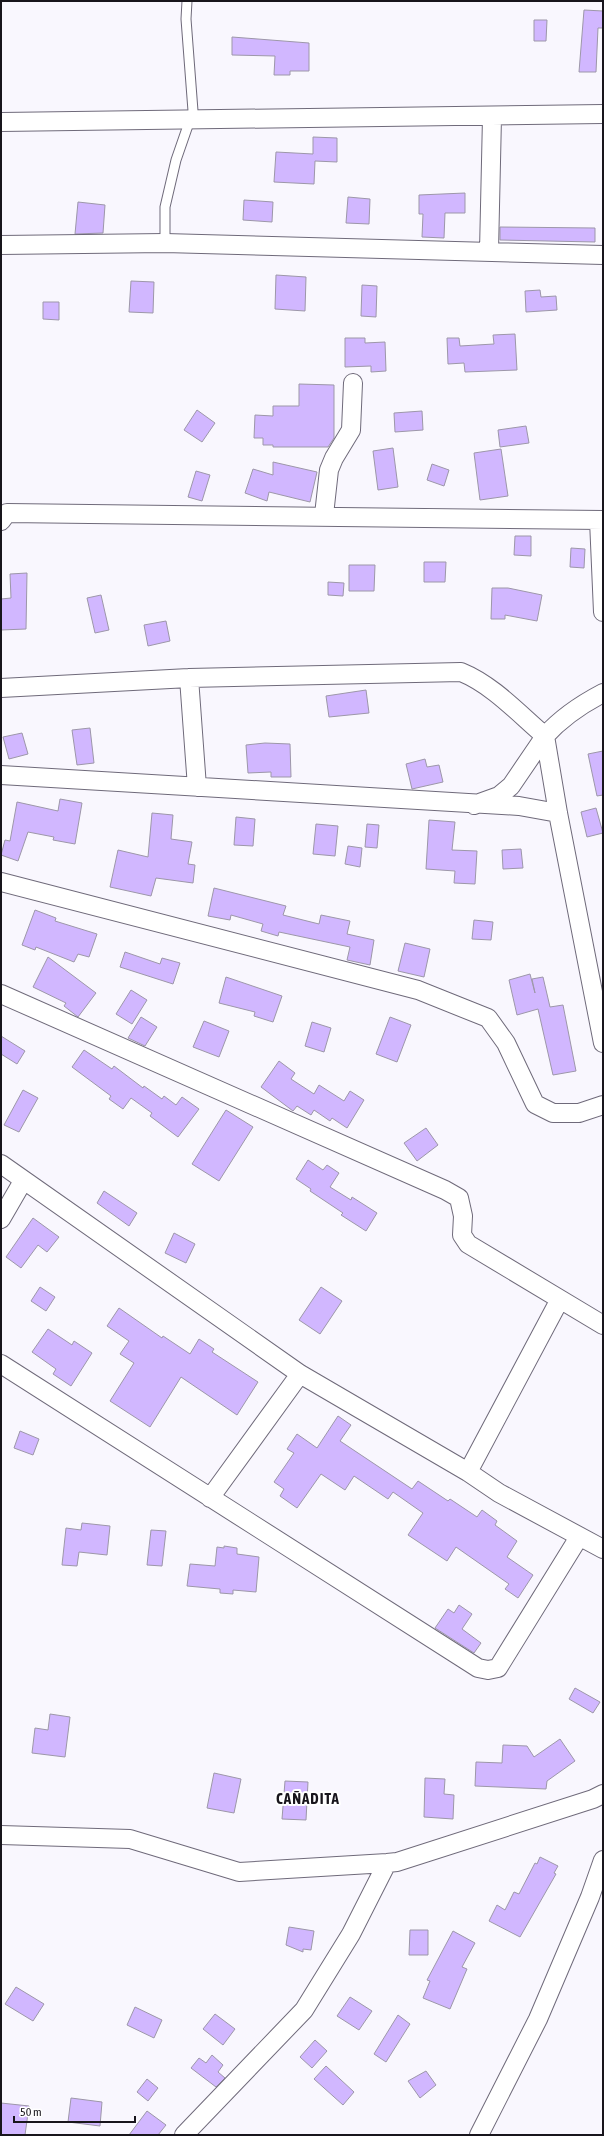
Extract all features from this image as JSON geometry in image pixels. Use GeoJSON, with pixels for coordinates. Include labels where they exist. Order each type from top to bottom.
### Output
{"type":"FeatureCollection","features":[{"type":"Feature","properties":{"kind":"street"},"geometry":{"type":"LineString","coordinates":[[1,122],[492,117],[603,114]]}},
{"type":"Feature","properties":{"kind":"street"},"geometry":{"type":"LineString","coordinates":[[489,251],[492,117]]}},
{"type":"Feature","properties":{"kind":"street"},"geometry":{"type":"LineString","coordinates":[[1,245],[165,242],[603,255]]}},
{"type":"Feature","properties":{"kind":"street"},"geometry":{"type":"LineString","coordinates":[[324,515],[329,470],[334,458],[351,430],[353,383]]}},
{"type":"Feature","properties":{"kind":"street"},"geometry":{"type":"LineString","coordinates":[[3,516],[324,515],[601,520],[603,612]]}},
{"type":"Feature","properties":{"kind":"street"},"geometry":{"type":"LineString","coordinates":[[1,688],[189,678],[461,672],[474,677],[490,688],[545,736],[558,813],[603,1043]]}},
{"type":"Feature","properties":{"kind":"street"},"geometry":{"type":"LineString","coordinates":[[189,678],[197,787]]}},
{"type":"Feature","properties":{"kind":"street"},"geometry":{"type":"LineString","coordinates":[[474,804],[499,796],[511,786],[545,736],[559,721],[576,707],[603,693]]}},
{"type":"Feature","properties":{"kind":"street"},"geometry":{"type":"LineString","coordinates":[[1,775],[518,806],[558,813]]}},
{"type":"Feature","properties":{"kind":"street"},"geometry":{"type":"LineString","coordinates":[[1,882],[418,990],[488,1018],[506,1043],[535,1104],[553,1113],[579,1113],[603,1105]]}},
{"type":"Feature","properties":{"kind":"street"},"geometry":{"type":"LineString","coordinates":[[1,994],[445,1190],[459,1198],[463,1216],[462,1235],[468,1244],[559,1300],[603,1325]]}},
{"type":"Feature","properties":{"kind":"street"},"geometry":{"type":"LineString","coordinates":[[1,1164],[23,1181],[300,1374],[468,1472],[499,1493],[603,1549]]}},
{"type":"Feature","properties":{"kind":"street"},"geometry":{"type":"LineString","coordinates":[[1,1219],[23,1181]]}},
{"type":"Feature","properties":{"kind":"street"},"geometry":{"type":"LineString","coordinates":[[468,1472],[559,1300]]}},
{"type":"Feature","properties":{"kind":"street"},"geometry":{"type":"LineString","coordinates":[[1,1364],[478,1668],[488,1670],[498,1668],[579,1537]]}},
{"type":"Feature","properties":{"kind":"street"},"geometry":{"type":"LineString","coordinates":[[210,1498],[300,1374]]}},
{"type":"Feature","properties":{"kind":"street"},"geometry":{"type":"LineString","coordinates":[[1,1835],[130,1839],[239,1872],[387,1863],[397,1862],[593,1800],[603,1794]]}},
{"type":"Feature","properties":{"kind":"street"},"geometry":{"type":"LineString","coordinates":[[479,2135],[538,2019],[590,1897],[603,1860]]}},
{"type":"Feature","properties":{"kind":"street"},"geometry":{"type":"LineString","coordinates":[[184,2135],[304,2010],[352,1934],[387,1863]]}},
{"type":"Feature","properties":{"kind":"lane"},"geometry":{"type":"LineString","coordinates":[[165,242],[165,207],[176,160],[193,112],[186,19],[187,1]]}},
{"type":"Feature","properties":{"kind":"building"},"geometry":{"type":"Polygon","coordinates":[[[584,10],[603,11],[603,28],[598,28],[596,72],[579,72],[584,10]]]}},
{"type":"Feature","properties":{"kind":"building"},"geometry":{"type":"Polygon","coordinates":[[[534,20],[547,20],[546,41],[534,41],[534,20]]]}},
{"type":"Feature","properties":{"kind":"building"},"geometry":{"type":"Polygon","coordinates":[[[232,37],[309,43],[309,71],[290,71],[290,75],[274,75],[275,56],[232,55],[232,37]]]}},
{"type":"Feature","properties":{"kind":"building"},"geometry":{"type":"Polygon","coordinates":[[[313,137],[337,138],[337,162],[315,161],[314,184],[274,182],[276,152],[313,154],[313,137]]]}},
{"type":"Feature","properties":{"kind":"building"},"geometry":{"type":"Polygon","coordinates":[[[465,193],[465,213],[445,213],[444,238],[422,237],[423,214],[419,214],[419,195],[465,193]]]}},
{"type":"Feature","properties":{"kind":"building"},"geometry":{"type":"Polygon","coordinates":[[[348,197],[370,199],[369,224],[346,223],[348,197]]]}},
{"type":"Feature","properties":{"kind":"building"},"geometry":{"type":"Polygon","coordinates":[[[244,200],[273,202],[272,222],[243,220],[244,200]]]}},
{"type":"Feature","properties":{"kind":"building"},"geometry":{"type":"Polygon","coordinates":[[[78,202],[105,205],[103,233],[75,234],[78,202]]]}},
{"type":"Feature","properties":{"kind":"building"},"geometry":{"type":"Polygon","coordinates":[[[500,227],[595,228],[595,242],[500,240],[500,227]]]}},
{"type":"Feature","properties":{"kind":"building"},"geometry":{"type":"Polygon","coordinates":[[[276,275],[306,277],[305,311],[275,309],[276,275]]]}},
{"type":"Feature","properties":{"kind":"building"},"geometry":{"type":"Polygon","coordinates":[[[131,281],[154,282],[153,313],[129,312],[131,281]]]}},
{"type":"Feature","properties":{"kind":"building"},"geometry":{"type":"Polygon","coordinates":[[[362,285],[377,286],[376,317],[361,316],[362,285]]]}},
{"type":"Feature","properties":{"kind":"building"},"geometry":{"type":"Polygon","coordinates":[[[540,290],[541,297],[556,296],[557,310],[526,312],[525,291],[540,290]]]}},
{"type":"Feature","properties":{"kind":"building"},"geometry":{"type":"Polygon","coordinates":[[[43,302],[59,302],[59,320],[43,319],[43,302]]]}},
{"type":"Feature","properties":{"kind":"building"},"geometry":{"type":"Polygon","coordinates":[[[515,334],[517,370],[465,372],[464,363],[448,364],[447,338],[459,338],[460,346],[494,344],[493,335],[515,334]]]}},
{"type":"Feature","properties":{"kind":"building"},"geometry":{"type":"Polygon","coordinates":[[[345,338],[365,338],[365,343],[385,342],[386,371],[371,372],[371,366],[345,367],[345,338]]]}},
{"type":"Feature","properties":{"kind":"building"},"geometry":{"type":"Polygon","coordinates":[[[299,384],[334,385],[334,438],[328,447],[273,447],[273,445],[263,445],[263,438],[254,438],[255,415],[273,416],[273,406],[299,406],[299,384]]]}},
{"type":"Feature","properties":{"kind":"building"},"geometry":{"type":"Polygon","coordinates":[[[197,410],[215,423],[202,442],[184,430],[197,410]]]}},
{"type":"Feature","properties":{"kind":"building"},"geometry":{"type":"Polygon","coordinates":[[[422,411],[423,430],[395,432],[394,413],[422,411]]]}},
{"type":"Feature","properties":{"kind":"building"},"geometry":{"type":"Polygon","coordinates":[[[526,426],[529,443],[500,447],[498,430],[526,426]]]}},
{"type":"Feature","properties":{"kind":"building"},"geometry":{"type":"Polygon","coordinates":[[[393,448],[398,487],[378,490],[373,451],[393,448]]]}},
{"type":"Feature","properties":{"kind":"building"},"geometry":{"type":"Polygon","coordinates":[[[501,449],[508,496],[480,500],[474,453],[501,449]]]}},
{"type":"Feature","properties":{"kind":"building"},"geometry":{"type":"Polygon","coordinates":[[[273,462],[317,472],[310,502],[269,492],[267,501],[245,493],[253,469],[273,475],[273,462]]]}},
{"type":"Feature","properties":{"kind":"building"},"geometry":{"type":"Polygon","coordinates":[[[432,464],[449,470],[444,486],[427,480],[432,464]]]}},
{"type":"Feature","properties":{"kind":"building"},"geometry":{"type":"Polygon","coordinates":[[[196,471],[210,475],[202,501],[188,497],[196,471]]]}},
{"type":"Feature","properties":{"kind":"building"},"geometry":{"type":"Polygon","coordinates":[[[515,536],[531,536],[531,556],[514,555],[515,536]]]}},
{"type":"Feature","properties":{"kind":"building"},"geometry":{"type":"Polygon","coordinates":[[[571,548],[585,549],[584,568],[570,567],[571,548]]]}},
{"type":"Feature","properties":{"kind":"building"},"geometry":{"type":"Polygon","coordinates":[[[424,562],[446,562],[445,582],[424,582],[424,562]]]}},
{"type":"Feature","properties":{"kind":"building"},"geometry":{"type":"Polygon","coordinates":[[[349,565],[375,565],[374,591],[349,591],[349,565]]]}},
{"type":"Feature","properties":{"kind":"building"},"geometry":{"type":"Polygon","coordinates":[[[27,573],[26,629],[1,630],[1,599],[11,598],[10,574],[27,573]]]}},
{"type":"Feature","properties":{"kind":"building"},"geometry":{"type":"Polygon","coordinates":[[[328,582],[344,583],[343,596],[328,595],[328,582]]]}},
{"type":"Feature","properties":{"kind":"building"},"geometry":{"type":"Polygon","coordinates":[[[492,588],[508,588],[542,595],[537,621],[505,615],[505,619],[491,619],[492,588]]]}},
{"type":"Feature","properties":{"kind":"building"},"geometry":{"type":"Polygon","coordinates":[[[101,595],[109,630],[95,633],[87,598],[101,595]]]}},
{"type":"Feature","properties":{"kind":"building"},"geometry":{"type":"Polygon","coordinates":[[[166,621],[170,641],[148,646],[144,625],[166,621]]]}},
{"type":"Feature","properties":{"kind":"building"},"geometry":{"type":"Polygon","coordinates":[[[366,690],[369,713],[329,717],[326,696],[366,690]]]}},
{"type":"Feature","properties":{"kind":"building"},"geometry":{"type":"Polygon","coordinates":[[[90,728],[94,763],[77,765],[72,730],[90,728]]]}},
{"type":"Feature","properties":{"kind":"building"},"geometry":{"type":"Polygon","coordinates":[[[22,733],[28,754],[9,759],[3,737],[22,733]]]}},
{"type":"Feature","properties":{"kind":"building"},"geometry":{"type":"Polygon","coordinates":[[[265,743],[290,744],[291,777],[271,777],[271,772],[248,773],[246,745],[265,743]]]}},
{"type":"Feature","properties":{"kind":"building"},"geometry":{"type":"Polygon","coordinates":[[[603,751],[603,795],[597,796],[588,754],[603,751]]]}},
{"type":"Feature","properties":{"kind":"building"},"geometry":{"type":"Polygon","coordinates":[[[425,759],[427,767],[439,765],[443,782],[412,789],[406,764],[425,759]]]}},
{"type":"Feature","properties":{"kind":"building"},"geometry":{"type":"Polygon","coordinates":[[[60,799],[82,803],[75,844],[53,840],[54,837],[28,832],[18,861],[1,855],[5,840],[10,841],[17,802],[58,811],[60,799]]]}},
{"type":"Feature","properties":{"kind":"building"},"geometry":{"type":"Polygon","coordinates":[[[596,808],[603,833],[587,837],[581,812],[596,808]]]}},
{"type":"Feature","properties":{"kind":"building"},"geometry":{"type":"Polygon","coordinates":[[[152,813],[173,815],[171,839],[192,842],[188,864],[195,865],[193,883],[156,878],[151,896],[110,887],[118,850],[148,857],[152,813]]]}},
{"type":"Feature","properties":{"kind":"building"},"geometry":{"type":"Polygon","coordinates":[[[236,817],[255,819],[253,846],[234,845],[236,817]]]}},
{"type":"Feature","properties":{"kind":"building"},"geometry":{"type":"Polygon","coordinates":[[[429,820],[455,822],[452,850],[477,851],[475,884],[454,883],[455,871],[426,869],[429,820]]]}},
{"type":"Feature","properties":{"kind":"building"},"geometry":{"type":"Polygon","coordinates":[[[316,824],[338,826],[335,856],[313,854],[316,824]]]}},
{"type":"Feature","properties":{"kind":"building"},"geometry":{"type":"Polygon","coordinates":[[[367,824],[379,825],[377,848],[365,847],[367,824]]]}},
{"type":"Feature","properties":{"kind":"building"},"geometry":{"type":"Polygon","coordinates":[[[348,846],[362,848],[360,867],[345,864],[348,846]]]}},
{"type":"Feature","properties":{"kind":"building"},"geometry":{"type":"Polygon","coordinates":[[[521,849],[523,868],[503,869],[502,850],[521,849]]]}},
{"type":"Feature","properties":{"kind":"building"},"geometry":{"type":"Polygon","coordinates":[[[214,888],[286,906],[283,915],[319,924],[321,915],[350,921],[347,934],[374,940],[370,965],[347,960],[350,947],[279,932],[278,936],[261,931],[263,924],[231,915],[230,920],[208,916],[214,888]]]}},
{"type":"Feature","properties":{"kind":"building"},"geometry":{"type":"Polygon","coordinates":[[[35,910],[56,918],[55,921],[97,934],[89,957],[78,954],[74,962],[36,947],[35,950],[22,945],[35,910]]]}},
{"type":"Feature","properties":{"kind":"building"},"geometry":{"type":"Polygon","coordinates":[[[474,920],[493,922],[491,940],[472,939],[474,920]]]}},
{"type":"Feature","properties":{"kind":"building"},"geometry":{"type":"Polygon","coordinates":[[[405,943],[430,949],[424,977],[398,971],[405,943]]]}},
{"type":"Feature","properties":{"kind":"building"},"geometry":{"type":"Polygon","coordinates":[[[125,952],[160,964],[162,958],[180,963],[173,984],[120,967],[125,952]]]}},
{"type":"Feature","properties":{"kind":"building"},"geometry":{"type":"Polygon","coordinates":[[[48,957],[96,993],[78,1017],[64,1006],[66,1003],[33,987],[48,957]]]}},
{"type":"Feature","properties":{"kind":"building"},"geometry":{"type":"Polygon","coordinates":[[[530,974],[535,993],[532,979],[543,977],[550,1007],[563,1005],[576,1071],[553,1075],[538,1009],[517,1015],[509,980],[530,974]]]}},
{"type":"Feature","properties":{"kind":"building"},"geometry":{"type":"Polygon","coordinates":[[[226,977],[282,996],[273,1022],[254,1016],[255,1012],[219,1003],[226,977]]]}},
{"type":"Feature","properties":{"kind":"building"},"geometry":{"type":"Polygon","coordinates":[[[131,990],[147,1000],[132,1024],[116,1014],[131,990]]]}},
{"type":"Feature","properties":{"kind":"building"},"geometry":{"type":"Polygon","coordinates":[[[141,1017],[157,1027],[145,1046],[128,1038],[141,1017]]]}},
{"type":"Feature","properties":{"kind":"building"},"geometry":{"type":"Polygon","coordinates":[[[390,1017],[411,1025],[397,1062],[376,1054],[390,1017]]]}},
{"type":"Feature","properties":{"kind":"building"},"geometry":{"type":"Polygon","coordinates":[[[204,1021],[229,1031],[219,1057],[193,1047],[204,1021]]]}},
{"type":"Feature","properties":{"kind":"building"},"geometry":{"type":"Polygon","coordinates":[[[312,1022],[331,1028],[324,1052],[305,1046],[312,1022]]]}},
{"type":"Feature","properties":{"kind":"building"},"geometry":{"type":"Polygon","coordinates":[[[1,1036],[25,1051],[17,1064],[1,1054],[1,1036]]]}},
{"type":"Feature","properties":{"kind":"building"},"geometry":{"type":"Polygon","coordinates":[[[84,1050],[112,1069],[114,1066],[143,1088],[144,1086],[162,1099],[164,1096],[176,1105],[182,1097],[199,1109],[178,1137],[150,1116],[152,1113],[131,1098],[123,1109],[109,1099],[111,1096],[72,1067],[84,1050]]]}},
{"type":"Feature","properties":{"kind":"building"},"geometry":{"type":"Polygon","coordinates":[[[279,1061],[295,1073],[291,1079],[314,1094],[319,1085],[344,1101],[350,1091],[364,1100],[347,1128],[332,1118],[330,1121],[314,1110],[311,1115],[297,1106],[293,1111],[261,1087],[279,1061]]]}},
{"type":"Feature","properties":{"kind":"building"},"geometry":{"type":"Polygon","coordinates":[[[23,1090],[38,1098],[19,1132],[4,1125],[23,1090]]]}},
{"type":"Feature","properties":{"kind":"building"},"geometry":{"type":"Polygon","coordinates":[[[226,1110],[253,1127],[219,1181],[192,1164],[226,1110]]]}},
{"type":"Feature","properties":{"kind":"building"},"geometry":{"type":"Polygon","coordinates":[[[426,1128],[438,1145],[417,1161],[404,1143],[426,1128]]]}},
{"type":"Feature","properties":{"kind":"building"},"geometry":{"type":"Polygon","coordinates":[[[308,1160],[323,1170],[327,1165],[339,1173],[330,1187],[351,1200],[352,1197],[377,1213],[366,1231],[341,1215],[343,1213],[310,1191],[311,1189],[296,1179],[308,1160]]]}},
{"type":"Feature","properties":{"kind":"building"},"geometry":{"type":"Polygon","coordinates":[[[104,1191],[137,1213],[129,1226],[97,1203],[104,1191]]]}},
{"type":"Feature","properties":{"kind":"building"},"geometry":{"type":"Polygon","coordinates":[[[33,1218],[59,1237],[47,1252],[38,1245],[21,1268],[6,1257],[33,1218]]]}},
{"type":"Feature","properties":{"kind":"building"},"geometry":{"type":"Polygon","coordinates":[[[174,1233],[195,1244],[186,1263],[165,1253],[174,1233]]]}},
{"type":"Feature","properties":{"kind":"building"},"geometry":{"type":"Polygon","coordinates":[[[40,1287],[55,1297],[46,1311],[31,1301],[40,1287]]]}},
{"type":"Feature","properties":{"kind":"building"},"geometry":{"type":"Polygon","coordinates":[[[321,1287],[342,1301],[320,1334],[299,1320],[321,1287]]]}},
{"type":"Feature","properties":{"kind":"building"},"geometry":{"type":"Polygon","coordinates":[[[119,1308],[162,1338],[163,1336],[190,1354],[199,1339],[214,1349],[212,1352],[258,1382],[237,1415],[181,1377],[150,1427],[110,1401],[134,1363],[120,1354],[129,1341],[107,1326],[119,1308]]]}},
{"type":"Feature","properties":{"kind":"building"},"geometry":{"type":"Polygon","coordinates":[[[48,1329],[72,1345],[74,1341],[92,1353],[71,1386],[53,1374],[56,1369],[32,1352],[48,1329]]]}},
{"type":"Feature","properties":{"kind":"building"},"geometry":{"type":"Polygon","coordinates":[[[338,1416],[351,1425],[340,1441],[412,1489],[418,1481],[448,1501],[450,1499],[477,1517],[482,1510],[497,1521],[495,1525],[517,1541],[507,1557],[533,1575],[518,1598],[505,1589],[509,1584],[456,1547],[447,1561],[408,1535],[423,1513],[393,1492],[388,1499],[354,1476],[345,1490],[321,1474],[297,1508],[280,1496],[284,1489],[274,1482],[294,1453],[287,1449],[297,1434],[317,1448],[338,1416]]]}},
{"type":"Feature","properties":{"kind":"building"},"geometry":{"type":"Polygon","coordinates":[[[20,1431],[39,1439],[33,1455],[14,1448],[20,1431]]]}},
{"type":"Feature","properties":{"kind":"building"},"geometry":{"type":"Polygon","coordinates":[[[82,1523],[110,1526],[107,1555],[79,1552],[77,1566],[62,1565],[66,1528],[81,1530],[82,1523]]]}},
{"type":"Feature","properties":{"kind":"building"},"geometry":{"type":"Polygon","coordinates":[[[151,1530],[166,1531],[162,1566],[147,1565],[151,1530]]]}},
{"type":"Feature","properties":{"kind":"building"},"geometry":{"type":"Polygon","coordinates":[[[224,1546],[237,1548],[237,1554],[259,1557],[256,1592],[233,1590],[233,1594],[220,1593],[220,1589],[187,1586],[190,1564],[215,1566],[217,1547],[224,1548],[224,1546]]]}},
{"type":"Feature","properties":{"kind":"building"},"geometry":{"type":"Polygon","coordinates":[[[459,1605],[472,1614],[462,1629],[481,1643],[474,1653],[435,1628],[448,1609],[454,1613],[459,1605]]]}},
{"type":"Feature","properties":{"kind":"building"},"geometry":{"type":"Polygon","coordinates":[[[575,1688],[600,1702],[593,1713],[569,1699],[575,1688]]]}},
{"type":"Feature","properties":{"kind":"building"},"geometry":{"type":"Polygon","coordinates":[[[50,1714],[70,1717],[65,1757],[32,1753],[35,1728],[48,1730],[50,1714]]]}},
{"type":"Feature","properties":{"kind":"building"},"geometry":{"type":"Polygon","coordinates":[[[560,1739],[575,1761],[547,1781],[546,1789],[475,1786],[476,1762],[502,1763],[503,1745],[527,1746],[534,1757],[560,1739]]]}},
{"type":"Feature","properties":{"kind":"building"},"geometry":{"type":"Polygon","coordinates":[[[214,1773],[241,1779],[234,1813],[207,1808],[214,1773]]]}},
{"type":"Feature","properties":{"kind":"building"},"geometry":{"type":"Polygon","coordinates":[[[425,1778],[445,1779],[444,1794],[454,1795],[453,1819],[424,1817],[425,1778]]]}},
{"type":"Feature","properties":{"kind":"building"},"geometry":{"type":"Polygon","coordinates":[[[285,1781],[308,1782],[306,1820],[282,1819],[285,1781]]]}},
{"type":"Feature","properties":{"kind":"building"},"geometry":{"type":"Polygon","coordinates":[[[540,1857],[558,1866],[554,1873],[556,1874],[520,1937],[489,1921],[497,1905],[505,1910],[514,1892],[519,1894],[535,1863],[537,1864],[540,1857]]]}},
{"type":"Feature","properties":{"kind":"building"},"geometry":{"type":"Polygon","coordinates":[[[289,1927],[314,1931],[311,1950],[303,1949],[303,1952],[286,1945],[289,1927]]]}},
{"type":"Feature","properties":{"kind":"building"},"geometry":{"type":"Polygon","coordinates":[[[410,1930],[428,1930],[428,1955],[409,1955],[410,1930]]]}},
{"type":"Feature","properties":{"kind":"building"},"geometry":{"type":"Polygon","coordinates":[[[453,1931],[475,1943],[462,1967],[467,1969],[450,2009],[423,1998],[430,1981],[427,1980],[453,1931]]]}},
{"type":"Feature","properties":{"kind":"building"},"geometry":{"type":"Polygon","coordinates":[[[16,1987],[44,2004],[33,2021],[5,2004],[16,1987]]]}},
{"type":"Feature","properties":{"kind":"building"},"geometry":{"type":"Polygon","coordinates":[[[350,1997],[372,2011],[359,2030],[337,2016],[350,1997]]]}},
{"type":"Feature","properties":{"kind":"building"},"geometry":{"type":"Polygon","coordinates":[[[135,2007],[162,2020],[154,2038],[127,2025],[135,2007]]]}},
{"type":"Feature","properties":{"kind":"building"},"geometry":{"type":"Polygon","coordinates":[[[215,2014],[235,2029],[223,2045],[203,2029],[215,2014]]]}},
{"type":"Feature","properties":{"kind":"building"},"geometry":{"type":"Polygon","coordinates":[[[398,2015],[410,2024],[386,2062],[374,2054],[398,2015]]]}},
{"type":"Feature","properties":{"kind":"building"},"geometry":{"type":"Polygon","coordinates":[[[315,2040],[327,2051],[312,2068],[300,2057],[315,2040]]]}},
{"type":"Feature","properties":{"kind":"building"},"geometry":{"type":"Polygon","coordinates":[[[212,2055],[223,2065],[218,2072],[225,2078],[216,2087],[191,2068],[199,2058],[206,2063],[212,2055]]]}},
{"type":"Feature","properties":{"kind":"building"},"geometry":{"type":"Polygon","coordinates":[[[326,2066],[354,2092],[343,2105],[314,2079],[326,2066]]]}},
{"type":"Feature","properties":{"kind":"building"},"geometry":{"type":"Polygon","coordinates":[[[426,2071],[436,2085],[420,2098],[408,2081],[426,2071]]]}},
{"type":"Feature","properties":{"kind":"building"},"geometry":{"type":"Polygon","coordinates":[[[147,2079],[158,2088],[148,2101],[137,2092],[147,2079]]]}},
{"type":"Feature","properties":{"kind":"building"},"geometry":{"type":"Polygon","coordinates":[[[71,2098],[102,2102],[100,2126],[68,2122],[71,2098]]]}},
{"type":"Feature","properties":{"kind":"building"},"geometry":{"type":"Polygon","coordinates":[[[1,2103],[29,2106],[25,2135],[1,2135],[1,2103]]]}},
{"type":"Feature","properties":{"kind":"building"},"geometry":{"type":"Polygon","coordinates":[[[147,2111],[166,2125],[158,2135],[129,2135],[147,2111]]]}},
{"type":"Feature","properties":{"kind":"district","name":"CAÑADITA"},"geometry":{"type":"Point","coordinates":[308,1798]}}]}
